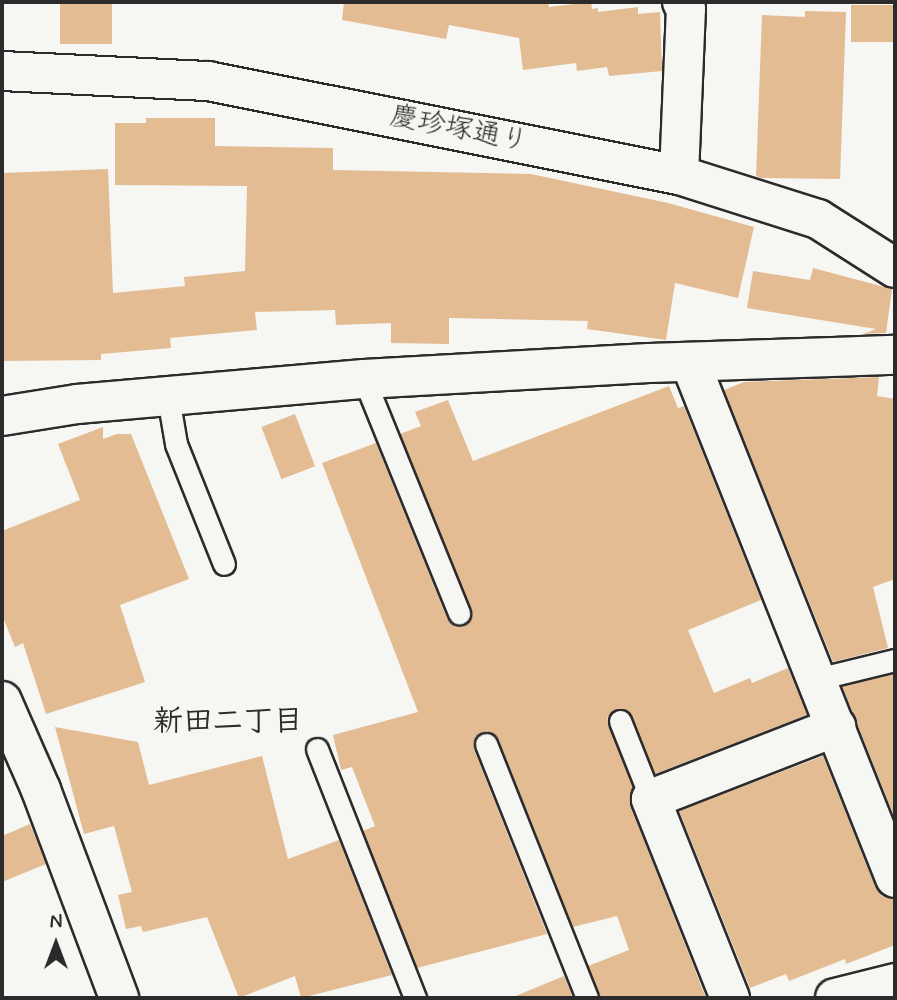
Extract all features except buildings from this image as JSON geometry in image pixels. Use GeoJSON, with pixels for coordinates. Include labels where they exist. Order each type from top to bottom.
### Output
{"type":"FeatureCollection","features":[{"type":"Feature","properties":{"kind":"street"},"geometry":{"type":"LineString","coordinates":[[679,175],[691,4]]}},
{"type":"Feature","properties":{"kind":"street","name":"慶珍塚通り"},"geometry":{"type":"LineString","coordinates":[[2,71],[208,81],[679,175],[818,219],[895,268]]}},
{"type":"Feature","properties":{"kind":"street"},"geometry":{"type":"LineString","coordinates":[[2,416],[77,404],[364,379],[690,362],[895,355]]}},
{"type":"Feature","properties":{"kind":"street"},"geometry":{"type":"LineString","coordinates":[[690,362],[895,878]]}},
{"type":"Feature","properties":{"kind":"street"},"geometry":{"type":"LineString","coordinates":[[2,701],[41,790],[119,998]]}},
{"type":"Feature","properties":{"kind":"street"},"geometry":{"type":"LineString","coordinates":[[730,998],[651,799],[836,727]]}},
{"type":"Feature","properties":{"kind":"street"},"geometry":{"type":"LineString","coordinates":[[835,998],[895,983]]}},
{"type":"Feature","properties":{"kind":"lane"},"geometry":{"type":"LineString","coordinates":[[364,379],[459,613]]}},
{"type":"Feature","properties":{"kind":"lane"},"geometry":{"type":"LineString","coordinates":[[168,397],[176,444],[224,564]]}},
{"type":"Feature","properties":{"kind":"lane"},"geometry":{"type":"LineString","coordinates":[[817,679],[895,660]]}},
{"type":"Feature","properties":{"kind":"lane"},"geometry":{"type":"LineString","coordinates":[[620,721],[651,799]]}},
{"type":"Feature","properties":{"kind":"lane"},"geometry":{"type":"LineString","coordinates":[[486,744],[587,998]]}},
{"type":"Feature","properties":{"kind":"lane"},"geometry":{"type":"LineString","coordinates":[[317,749],[415,998]]}},
{"type":"Feature","properties":{"kind":"district","name":"新田二丁目"},"geometry":{"type":"Point","coordinates":[228,722]}}]}
